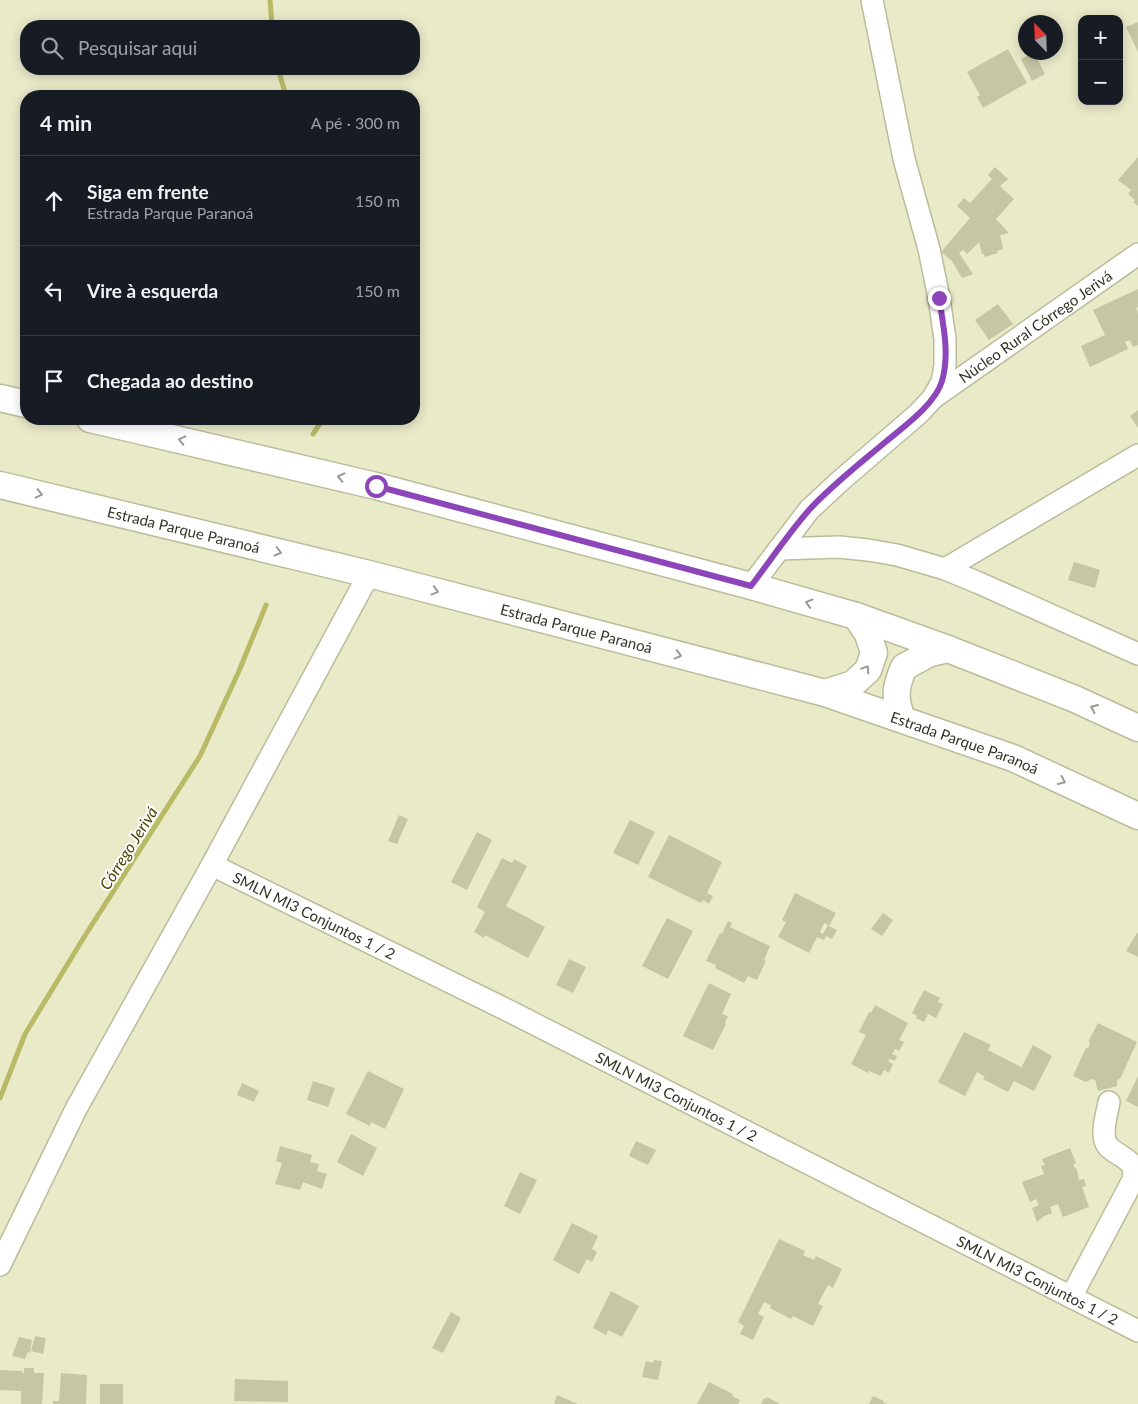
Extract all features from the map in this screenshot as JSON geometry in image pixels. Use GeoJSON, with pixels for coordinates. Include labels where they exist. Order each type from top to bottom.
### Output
{"type":"FeatureCollection","features":[{"type":"Feature","properties":{"kind":"main road"},"geometry":{"type":"LineString","coordinates":[[0,398],[20,403]]}},
{"type":"Feature","properties":{"kind":"main road"},"geometry":{"type":"LineString","coordinates":[[116,425],[376,486],[751,586],[856,616],[948,649],[1075,699],[1138,728]]}},
{"type":"Feature","properties":{"kind":"main road","name":"Estrada Parque Paranoá"},"geometry":{"type":"LineString","coordinates":[[0,485],[369,574],[826,693],[1013,758],[1138,816]]}},
{"type":"Feature","properties":{"kind":"main road"},"geometry":{"type":"LineString","coordinates":[[826,693],[853,684],[868,670],[874,653],[868,634],[856,616]]}},
{"type":"Feature","properties":{"kind":"main road"},"geometry":{"type":"LineString","coordinates":[[902,719],[897,704],[897,684],[904,667],[930,653],[948,649]]}},
{"type":"Feature","properties":{"kind":"street"},"geometry":{"type":"LineString","coordinates":[[751,586],[809,510],[838,482],[918,414],[932,398],[942,382],[945,366],[945,339],[939,298],[929,249],[904,159],[872,0]]}},
{"type":"Feature","properties":{"kind":"street","name":"Núcleo Rural Córrego Jerivá"},"geometry":{"type":"LineString","coordinates":[[932,398],[1138,254]]}},
{"type":"Feature","properties":{"kind":"street"},"geometry":{"type":"LineString","coordinates":[[945,569],[1138,455]]}},
{"type":"Feature","properties":{"kind":"street"},"geometry":{"type":"LineString","coordinates":[[779,549],[838,547],[868,550],[897,555],[945,569],[1138,654]]}},
{"type":"Feature","properties":{"kind":"street"},"geometry":{"type":"LineString","coordinates":[[0,1265],[76,1109],[212,864],[369,574]]}},
{"type":"Feature","properties":{"kind":"street","name":"SMLN MI3 Conjuntos 1 / 2"},"geometry":{"type":"LineString","coordinates":[[212,864],[509,1011],[1138,1331]]}},
{"type":"Feature","properties":{"kind":"street"},"geometry":{"type":"LineString","coordinates":[[1071,1297],[1135,1174],[1132,1164],[1128,1159],[1108,1145],[1105,1140],[1104,1127],[1109,1102]]}},
{"type":"Feature","properties":{"kind":"building"},"geometry":{"type":"Polygon","coordinates":[[[1138,22],[1138,52],[1126,27],[1138,22]]]}},
{"type":"Feature","properties":{"kind":"building"},"geometry":{"type":"Polygon","coordinates":[[[1008,49],[1027,83],[983,108],[977,97],[980,95],[967,72],[1008,49]]]}},
{"type":"Feature","properties":{"kind":"building"},"geometry":{"type":"Polygon","coordinates":[[[1022,60],[1038,60],[1045,74],[1032,81],[1022,60]]]}},
{"type":"Feature","properties":{"kind":"building"},"geometry":{"type":"Polygon","coordinates":[[[1138,157],[1138,206],[1133,202],[1135,200],[1128,194],[1131,190],[1118,180],[1138,157]]]}},
{"type":"Feature","properties":{"kind":"building"},"geometry":{"type":"Polygon","coordinates":[[[995,167],[1008,179],[1000,186],[1014,199],[996,219],[1009,233],[1000,235],[1003,249],[997,251],[998,253],[985,257],[982,254],[979,242],[967,254],[963,250],[959,253],[973,274],[962,278],[952,261],[941,252],[970,218],[957,206],[964,198],[970,203],[992,179],[988,175],[995,167]]]}},
{"type":"Feature","properties":{"kind":"building"},"geometry":{"type":"Polygon","coordinates":[[[1138,289],[1138,307],[1136,308],[1138,313],[1138,345],[1133,347],[1130,340],[1125,342],[1128,349],[1090,367],[1081,346],[1105,335],[1093,310],[1138,289]]]}},
{"type":"Feature","properties":{"kind":"building"},"geometry":{"type":"Polygon","coordinates":[[[998,304],[1013,324],[989,340],[975,320],[998,304]]]}},
{"type":"Feature","properties":{"kind":"building"},"geometry":{"type":"Polygon","coordinates":[[[1138,410],[1138,428],[1130,416],[1138,410]]]}},
{"type":"Feature","properties":{"kind":"building"},"geometry":{"type":"Polygon","coordinates":[[[1074,562],[1100,570],[1095,588],[1068,580],[1074,562]]]}},
{"type":"Feature","properties":{"kind":"building"},"geometry":{"type":"Polygon","coordinates":[[[399,815],[408,819],[397,844],[388,841],[399,815]]]}},
{"type":"Feature","properties":{"kind":"building"},"geometry":{"type":"Polygon","coordinates":[[[630,820],[655,832],[638,865],[613,853],[630,820]]]}},
{"type":"Feature","properties":{"kind":"building"},"geometry":{"type":"Polygon","coordinates":[[[477,832],[492,840],[467,890],[451,882],[477,832]]]}},
{"type":"Feature","properties":{"kind":"building"},"geometry":{"type":"Polygon","coordinates":[[[669,835],[722,862],[707,893],[713,896],[709,904],[703,900],[701,903],[648,877],[669,835]]]}},
{"type":"Feature","properties":{"kind":"building"},"geometry":{"type":"Polygon","coordinates":[[[502,858],[512,863],[514,859],[527,866],[506,906],[545,927],[528,958],[485,935],[484,938],[474,932],[485,912],[477,907],[502,858]]]}},
{"type":"Feature","properties":{"kind":"building"},"geometry":{"type":"Polygon","coordinates":[[[795,893],[836,913],[829,926],[837,930],[832,939],[826,936],[824,940],[817,937],[809,953],[778,937],[786,922],[782,920],[795,893]],[[824,923],[820,932],[823,934],[828,925],[824,923]]]}},
{"type":"Feature","properties":{"kind":"building"},"geometry":{"type":"Polygon","coordinates":[[[883,913],[893,920],[882,936],[871,929],[883,913]]]}},
{"type":"Feature","properties":{"kind":"building"},"geometry":{"type":"Polygon","coordinates":[[[667,918],[693,931],[668,979],[642,966],[667,918]]]}},
{"type":"Feature","properties":{"kind":"building"},"geometry":{"type":"Polygon","coordinates":[[[728,921],[732,923],[730,927],[770,946],[764,960],[766,961],[757,980],[748,976],[744,983],[715,968],[716,965],[706,961],[728,921]]]}},
{"type":"Feature","properties":{"kind":"building"},"geometry":{"type":"Polygon","coordinates":[[[1138,933],[1138,957],[1126,951],[1138,933]]]}},
{"type":"Feature","properties":{"kind":"building"},"geometry":{"type":"Polygon","coordinates":[[[569,959],[586,967],[573,993],[556,985],[569,959]]]}},
{"type":"Feature","properties":{"kind":"building"},"geometry":{"type":"Polygon","coordinates":[[[709,983],[731,994],[722,1014],[728,1016],[726,1024],[713,1050],[683,1036],[709,983]]]}},
{"type":"Feature","properties":{"kind":"building"},"geometry":{"type":"Polygon","coordinates":[[[924,990],[940,998],[938,1002],[943,1004],[936,1018],[928,1014],[924,1022],[916,1018],[917,1016],[912,1013],[924,990]]]}},
{"type":"Feature","properties":{"kind":"building"},"geometry":{"type":"Polygon","coordinates":[[[875,1005],[908,1023],[899,1040],[904,1042],[899,1051],[895,1049],[892,1054],[897,1056],[895,1061],[890,1059],[888,1061],[893,1064],[889,1073],[884,1070],[881,1076],[869,1071],[868,1073],[851,1064],[866,1035],[859,1032],[869,1012],[871,1013],[875,1005]]]}},
{"type":"Feature","properties":{"kind":"building"},"geometry":{"type":"Polygon","coordinates":[[[1098,1023],[1137,1042],[1120,1079],[1117,1080],[1117,1086],[1098,1091],[1095,1080],[1092,1079],[1086,1082],[1073,1076],[1086,1048],[1090,1044],[1089,1040],[1098,1023]]]}},
{"type":"Feature","properties":{"kind":"building"},"geometry":{"type":"Polygon","coordinates":[[[964,1032],[991,1045],[988,1050],[1021,1067],[1019,1072],[1033,1045],[1052,1056],[1034,1091],[1014,1081],[1008,1092],[983,1079],[985,1077],[977,1072],[965,1096],[938,1082],[964,1032]]]}},
{"type":"Feature","properties":{"kind":"building"},"geometry":{"type":"Polygon","coordinates":[[[368,1071],[404,1089],[385,1129],[371,1122],[370,1126],[346,1114],[368,1071]]]}},
{"type":"Feature","properties":{"kind":"building"},"geometry":{"type":"Polygon","coordinates":[[[1138,1076],[1138,1107],[1126,1101],[1138,1076]]]}},
{"type":"Feature","properties":{"kind":"building"},"geometry":{"type":"Polygon","coordinates":[[[313,1081],[335,1088],[328,1107],[307,1100],[313,1081]]]}},
{"type":"Feature","properties":{"kind":"building"},"geometry":{"type":"Polygon","coordinates":[[[242,1083],[259,1091],[254,1102],[237,1095],[242,1083]]]}},
{"type":"Feature","properties":{"kind":"building"},"geometry":{"type":"Polygon","coordinates":[[[351,1134],[377,1148],[363,1176],[337,1162],[351,1134]]]}},
{"type":"Feature","properties":{"kind":"building"},"geometry":{"type":"Polygon","coordinates":[[[636,1141],[656,1150],[648,1165],[629,1156],[636,1141]]]}},
{"type":"Feature","properties":{"kind":"building"},"geometry":{"type":"Polygon","coordinates":[[[280,1146],[312,1155],[310,1162],[319,1164],[317,1171],[327,1174],[322,1189],[303,1182],[300,1190],[275,1184],[282,1163],[276,1161],[280,1146]]]}},
{"type":"Feature","properties":{"kind":"building"},"geometry":{"type":"Polygon","coordinates":[[[1070,1148],[1076,1163],[1073,1165],[1077,1170],[1079,1180],[1084,1179],[1086,1186],[1082,1187],[1089,1207],[1063,1217],[1058,1204],[1050,1207],[1052,1213],[1044,1216],[1037,1222],[1032,1208],[1039,1205],[1036,1199],[1030,1202],[1022,1182],[1044,1174],[1041,1166],[1045,1165],[1042,1159],[1070,1148]]]}},
{"type":"Feature","properties":{"kind":"building"},"geometry":{"type":"Polygon","coordinates":[[[520,1172],[537,1180],[520,1214],[504,1206],[520,1172]]]}},
{"type":"Feature","properties":{"kind":"building"},"geometry":{"type":"Polygon","coordinates":[[[572,1223],[598,1236],[592,1249],[597,1252],[592,1262],[587,1259],[579,1274],[553,1260],[572,1223]]]}},
{"type":"Feature","properties":{"kind":"building"},"geometry":{"type":"Polygon","coordinates":[[[779,1239],[805,1251],[803,1255],[814,1260],[816,1256],[842,1269],[833,1288],[828,1285],[818,1304],[823,1306],[813,1326],[793,1316],[791,1319],[770,1308],[771,1305],[764,1302],[758,1314],[764,1317],[753,1340],[740,1334],[744,1326],[738,1322],[779,1239]]]}},
{"type":"Feature","properties":{"kind":"building"},"geometry":{"type":"Polygon","coordinates":[[[611,1291],[639,1306],[622,1337],[608,1330],[606,1335],[593,1328],[611,1291]]]}},
{"type":"Feature","properties":{"kind":"building"},"geometry":{"type":"Polygon","coordinates":[[[451,1312],[461,1318],[443,1353],[432,1348],[451,1312]]]}},
{"type":"Feature","properties":{"kind":"building"},"geometry":{"type":"Polygon","coordinates":[[[35,1336],[46,1338],[43,1354],[31,1351],[35,1336]]]}},
{"type":"Feature","properties":{"kind":"building"},"geometry":{"type":"Polygon","coordinates":[[[19,1337],[32,1340],[30,1353],[28,1352],[25,1359],[12,1356],[19,1337]]]}},
{"type":"Feature","properties":{"kind":"building"},"geometry":{"type":"Polygon","coordinates":[[[654,1360],[662,1361],[658,1380],[642,1377],[646,1361],[653,1363],[654,1360]]]}},
{"type":"Feature","properties":{"kind":"building"},"geometry":{"type":"Polygon","coordinates":[[[24,1368],[34,1368],[34,1373],[44,1373],[42,1404],[21,1404],[21,1391],[0,1390],[0,1370],[22,1371],[24,1373],[24,1368]]]}},
{"type":"Feature","properties":{"kind":"building"},"geometry":{"type":"Polygon","coordinates":[[[61,1373],[87,1375],[86,1404],[53,1404],[53,1401],[59,1401],[61,1373]]]}},
{"type":"Feature","properties":{"kind":"building"},"geometry":{"type":"Polygon","coordinates":[[[235,1379],[288,1381],[288,1402],[234,1401],[235,1379]]]}},
{"type":"Feature","properties":{"kind":"building"},"geometry":{"type":"Polygon","coordinates":[[[709,1382],[733,1394],[732,1396],[740,1400],[738,1404],[697,1404],[709,1382]]]}},
{"type":"Feature","properties":{"kind":"building"},"geometry":{"type":"Polygon","coordinates":[[[100,1384],[123,1384],[123,1404],[100,1404],[100,1384]]]}},
{"type":"Feature","properties":{"kind":"building"},"geometry":{"type":"Polygon","coordinates":[[[557,1395],[578,1404],[554,1404],[557,1395]]]}},
{"type":"Feature","properties":{"kind":"building"},"geometry":{"type":"Polygon","coordinates":[[[873,1396],[884,1401],[888,1404],[869,1404],[873,1396]]]}},
{"type":"Feature","properties":{"kind":"building"},"geometry":{"type":"Polygon","coordinates":[[[767,1397],[780,1404],[761,1404],[764,1398],[766,1399],[767,1397]]]}},
{"type":"Feature","properties":{"kind":"waterway","name":"Córrego Jerivá"},"geometry":{"type":"LineString","coordinates":[[270,0],[272,20]]}},
{"type":"Feature","properties":{"kind":"waterway","name":"Córrego Jerivá"},"geometry":{"type":"LineString","coordinates":[[280,75],[284,90]]}},
{"type":"Feature","properties":{"kind":"waterway","name":"Córrego Jerivá"},"geometry":{"type":"LineString","coordinates":[[313,434],[319,425]]}},
{"type":"Feature","properties":{"kind":"waterway","name":"Córrego Jerivá"},"geometry":{"type":"LineString","coordinates":[[0,1098],[25,1034],[86,934],[200,756],[239,671],[266,605]]}},
{"type":"Feature","properties":{"kind":"route"},"geometry":{"type":"LineString","coordinates":[[376,486],[751,586],[809,510],[838,482],[918,414],[932,398],[942,382],[945,366],[945,339],[939,298]]}}]}
